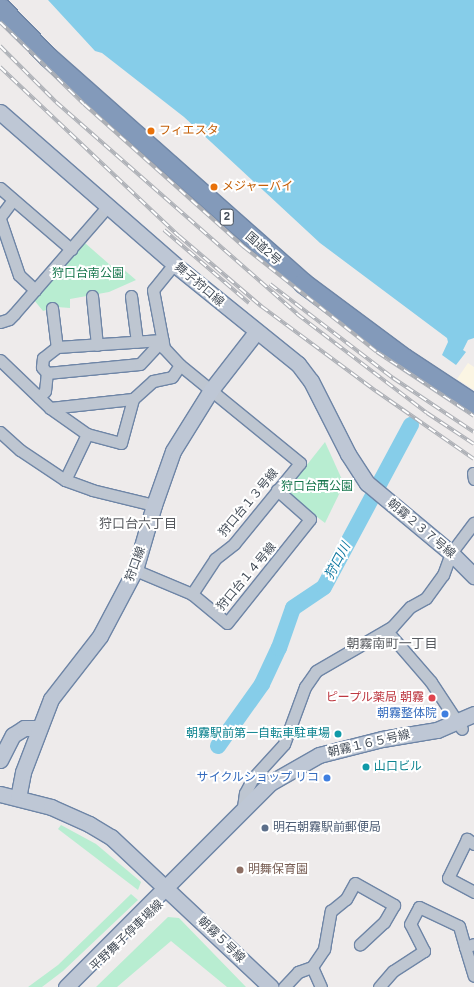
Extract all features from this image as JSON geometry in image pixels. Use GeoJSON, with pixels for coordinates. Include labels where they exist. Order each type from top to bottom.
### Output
{"type":"FeatureCollection","features":[{"type":"Feature","properties":{"kind":"highway","name":"国道2号"},"geometry":{"type":"LineString","coordinates":[[0,7],[48,57],[303,283],[404,358],[474,404]]}},
{"type":"Feature","properties":{"kind":"street","name":"舞子狩口線"},"geometry":{"type":"LineString","coordinates":[[0,112],[174,264],[256,332],[298,364],[311,381],[348,454],[367,483]]}},
{"type":"Feature","properties":{"kind":"street"},"geometry":{"type":"LineString","coordinates":[[0,188],[71,249]]}},
{"type":"Feature","properties":{"kind":"street"},"geometry":{"type":"LineString","coordinates":[[13,200],[0,218],[19,275],[35,290]]}},
{"type":"Feature","properties":{"kind":"street"},"geometry":{"type":"LineString","coordinates":[[0,322],[9,319],[108,206]]}},
{"type":"Feature","properties":{"kind":"street"},"geometry":{"type":"LineString","coordinates":[[174,264],[153,290],[164,348],[180,365],[211,390]]}},
{"type":"Feature","properties":{"kind":"street"},"geometry":{"type":"LineString","coordinates":[[92,296],[97,345]]}},
{"type":"Feature","properties":{"kind":"street"},"geometry":{"type":"LineString","coordinates":[[131,296],[136,342]]}},
{"type":"Feature","properties":{"kind":"street"},"geometry":{"type":"LineString","coordinates":[[52,308],[57,348]]}},
{"type":"Feature","properties":{"kind":"street","name":"狩口線"},"geometry":{"type":"LineString","coordinates":[[38,728],[51,699],[100,636],[135,570],[154,505],[173,451],[211,390],[256,332]]}},
{"type":"Feature","properties":{"kind":"street"},"geometry":{"type":"LineString","coordinates":[[39,397],[45,391],[47,373],[42,367],[43,358],[57,348],[162,340]]}},
{"type":"Feature","properties":{"kind":"street"},"geometry":{"type":"LineString","coordinates":[[47,373],[140,364],[162,340]]}},
{"type":"Feature","properties":{"kind":"street"},"geometry":{"type":"LineString","coordinates":[[0,360],[50,408],[87,434],[121,443],[132,399]]}},
{"type":"Feature","properties":{"kind":"street"},"geometry":{"type":"LineString","coordinates":[[50,408],[132,399],[153,381],[172,376],[180,365]]}},
{"type":"Feature","properties":{"kind":"street","name":"狩口台１３号線"},"geometry":{"type":"LineString","coordinates":[[192,594],[215,559],[234,544],[300,463],[211,390]]}},
{"type":"Feature","properties":{"kind":"street"},"geometry":{"type":"LineString","coordinates":[[65,480],[87,434]]}},
{"type":"Feature","properties":{"kind":"street"},"geometry":{"type":"LineString","coordinates":[[1,435],[20,450],[65,480],[92,490],[154,505]]}},
{"type":"Feature","properties":{"kind":"street","name":"朝霧２３７号線"},"geometry":{"type":"LineString","coordinates":[[367,483],[451,553],[474,576]]}},
{"type":"Feature","properties":{"kind":"street","name":"狩口台１４号線"},"geometry":{"type":"LineString","coordinates":[[135,570],[192,594],[227,623],[275,565],[310,519],[277,490]]}},
{"type":"Feature","properties":{"kind":"street"},"geometry":{"type":"LineString","coordinates":[[243,807],[245,793],[253,778],[284,744],[304,687],[316,671],[387,631],[410,607],[426,598],[443,574],[451,553],[474,523]]}},
{"type":"Feature","properties":{"kind":"street"},"geometry":{"type":"LineString","coordinates":[[387,631],[431,682],[465,725]]}},
{"type":"Feature","properties":{"kind":"street","name":"朝霧１６５号線"},"geometry":{"type":"LineString","coordinates":[[169,889],[274,789],[314,767],[352,753],[440,737],[465,725],[474,714]]}},
{"type":"Feature","properties":{"kind":"street","name":"朝霧１６５号線"},"geometry":{"type":"LineString","coordinates":[[169,889],[243,807],[270,783],[319,755],[382,739],[465,725]]}},
{"type":"Feature","properties":{"kind":"street"},"geometry":{"type":"LineString","coordinates":[[0,760],[13,735],[24,728],[38,728],[23,772],[18,798]]}},
{"type":"Feature","properties":{"kind":"street","name":"平野舞子停車場線"},"geometry":{"type":"LineString","coordinates":[[0,794],[51,807],[89,824],[111,837],[169,889]]}},
{"type":"Feature","properties":{"kind":"street"},"geometry":{"type":"LineString","coordinates":[[474,844],[467,839],[448,878],[474,892]]}},
{"type":"Feature","properties":{"kind":"street"},"geometry":{"type":"LineString","coordinates":[[284,987],[298,972],[312,966],[324,950],[331,911],[346,899],[355,883],[394,905],[384,922],[360,944]]}},
{"type":"Feature","properties":{"kind":"street","name":"平野舞子停車場線"},"geometry":{"type":"LineString","coordinates":[[66,987],[169,889]]}},
{"type":"Feature","properties":{"kind":"street","name":"平野舞子停車場線"},"geometry":{"type":"LineString","coordinates":[[75,987],[169,889]]}},
{"type":"Feature","properties":{"kind":"street","name":"朝霧５号線"},"geometry":{"type":"LineString","coordinates":[[169,889],[271,987]]}},
{"type":"Feature","properties":{"kind":"street"},"geometry":{"type":"LineString","coordinates":[[379,987],[393,971],[424,951],[410,924],[419,907],[459,926],[470,945],[474,976]]}},
{"type":"Feature","properties":{"kind":"street"},"geometry":{"type":"LineString","coordinates":[[312,966],[321,987]]}},
{"type":"Feature","properties":{"kind":"shaded area"},"geometry":{"type":"Polygon","coordinates":[[[468,363],[474,367],[474,390],[457,379],[468,363]]]}},
{"type":"Feature","properties":{"kind":"green space","name":"狩口台南公園"},"geometry":{"type":"Polygon","coordinates":[[[85,243],[117,271],[122,268],[136,280],[109,292],[70,299],[70,308],[57,307],[43,311],[34,300],[85,243]]]}},
{"type":"Feature","properties":{"kind":"green space","name":"狩口台西公園"},"geometry":{"type":"Polygon","coordinates":[[[325,442],[344,484],[325,523],[287,494],[287,490],[325,442]]]}},
{"type":"Feature","properties":{"kind":"green space"},"geometry":{"type":"Polygon","coordinates":[[[61,825],[96,844],[141,882],[138,890],[58,829],[61,825]]]}},
{"type":"Feature","properties":{"kind":"green space"},"geometry":{"type":"Polygon","coordinates":[[[131,894],[138,900],[63,971],[42,987],[28,987],[58,965],[131,894]]]}},
{"type":"Feature","properties":{"kind":"green space"},"geometry":{"type":"Polygon","coordinates":[[[168,917],[179,918],[246,987],[227,987],[171,941],[117,987],[96,987],[168,917]]]}},
{"type":"Feature","properties":{"kind":"water"},"geometry":{"type":"Polygon","coordinates":[[[48,0],[474,0],[474,338],[468,340],[463,350],[466,352],[456,365],[442,355],[448,342],[447,338],[320,243],[184,117],[102,53],[95,51],[48,0]]]}},
{"type":"Feature","properties":{"kind":"waterway","name":"狩口川"},"geometry":{"type":"LineString","coordinates":[[218,746],[262,684],[279,648],[293,608],[324,587],[411,425]]}},
{"type":"Feature","properties":{"kind":"railway"},"geometry":{"type":"LineString","coordinates":[[0,22],[84,104],[244,247],[377,352],[474,416]]}},
{"type":"Feature","properties":{"kind":"railway"},"geometry":{"type":"LineString","coordinates":[[0,46],[56,102],[297,314],[427,413],[474,444]]}},
{"type":"Feature","properties":{"kind":"railway"},"geometry":{"type":"LineString","coordinates":[[0,67],[179,236],[261,306],[376,391],[474,459]]}},
{"type":"Feature","properties":{"kind":"railway"},"geometry":{"type":"LineString","coordinates":[[164,230],[249,303]]}},
{"type":"Feature","properties":{"kind":"railway"},"geometry":{"type":"LineString","coordinates":[[270,284],[393,378],[474,432]]}},
{"type":"Feature","properties":{"kind":"place","name":"フィエスタ"},"geometry":{"type":"Point","coordinates":[151,131]}},
{"type":"Feature","properties":{"kind":"place","name":"メジャーバイ"},"geometry":{"type":"Point","coordinates":[214,187]}},
{"type":"Feature","properties":{"kind":"place","name":"ピープル薬局 朝霧"},"geometry":{"type":"Point","coordinates":[432,698]}},
{"type":"Feature","properties":{"kind":"place","name":"朝霧整体院"},"geometry":{"type":"Point","coordinates":[445,714]}},
{"type":"Feature","properties":{"kind":"place","name":"朝霧駅前第一自転車駐車場"},"geometry":{"type":"Point","coordinates":[338,734]}},
{"type":"Feature","properties":{"kind":"place","name":"山口ビル"},"geometry":{"type":"Point","coordinates":[366,767]}},
{"type":"Feature","properties":{"kind":"place","name":"サイクルショップ リコ"},"geometry":{"type":"Point","coordinates":[327,778]}},
{"type":"Feature","properties":{"kind":"place","name":"明石朝霧駅前郵便局"},"geometry":{"type":"Point","coordinates":[265,828]}},
{"type":"Feature","properties":{"kind":"place","name":"明舞保育園"},"geometry":{"type":"Point","coordinates":[240,870]}},
{"type":"Feature","properties":{"kind":"district","name":"狩口台六丁目"},"geometry":{"type":"Point","coordinates":[138,524]}},
{"type":"Feature","properties":{"kind":"district","name":"朝霧南町一丁目"},"geometry":{"type":"Point","coordinates":[392,644]}}]}
